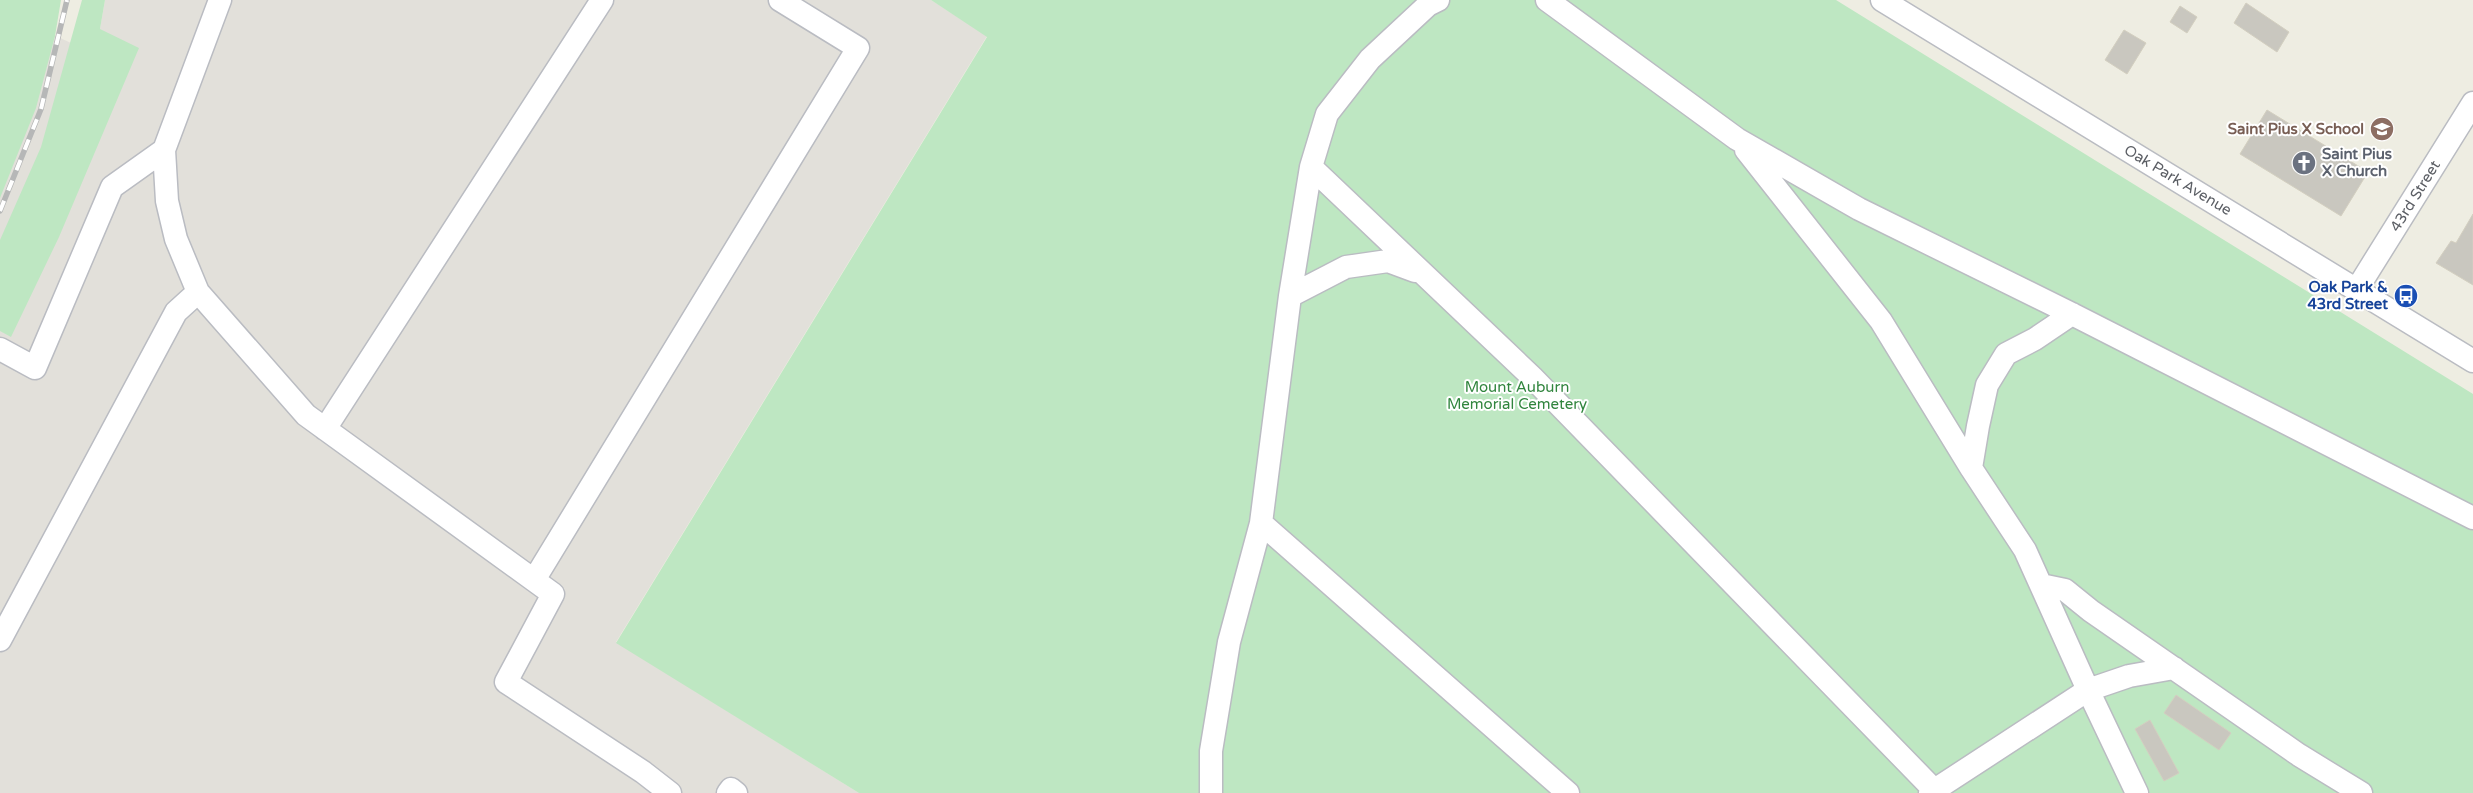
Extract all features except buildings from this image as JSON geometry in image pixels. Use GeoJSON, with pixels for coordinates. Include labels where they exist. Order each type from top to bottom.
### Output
{"type":"FeatureCollection","features":[{"type":"Feature","properties":{"kind":"street"},"geometry":{"type":"LineString","coordinates":[[220,0],[164,150],[167,201],[176,240],[198,292],[306,415],[553,594],[506,682],[643,772],[670,793]]}},
{"type":"Feature","properties":{"kind":"street"},"geometry":{"type":"LineString","coordinates":[[325,429],[602,0]]}},
{"type":"Feature","properties":{"kind":"street"},"geometry":{"type":"LineString","coordinates":[[534,580],[858,48],[780,0]]}},
{"type":"Feature","properties":{"kind":"street"},"geometry":{"type":"LineString","coordinates":[[1211,793],[1211,751],[1229,642],[1261,523],[1290,296],[1312,167],[1327,114],[1370,58],[1428,5],[1438,0]]}},
{"type":"Feature","properties":{"kind":"street"},"geometry":{"type":"LineString","coordinates":[[1547,0],[1737,139],[1858,209],[2072,314],[2473,518]]}},
{"type":"Feature","properties":{"kind":"street","name":"Oak Park Avenue"},"geometry":{"type":"LineString","coordinates":[[1882,0],[2473,361]]}},
{"type":"Feature","properties":{"kind":"street","name":"43rd Street"},"geometry":{"type":"LineString","coordinates":[[2357,289],[2471,112]]}},
{"type":"Feature","properties":{"kind":"street"},"geometry":{"type":"LineString","coordinates":[[1737,139],[1881,321],[1972,468],[2026,550],[2088,690],[2137,793]]}},
{"type":"Feature","properties":{"kind":"street"},"geometry":{"type":"LineString","coordinates":[[0,349],[35,368],[112,187],[164,150]]}},
{"type":"Feature","properties":{"kind":"street"},"geometry":{"type":"LineString","coordinates":[[1312,167],[1532,378],[1934,792],[2088,690],[2129,676],[2174,668]]}},
{"type":"Feature","properties":{"kind":"street"},"geometry":{"type":"LineString","coordinates":[[1290,296],[1346,267],[1388,261],[1423,275]]}},
{"type":"Feature","properties":{"kind":"street"},"geometry":{"type":"LineString","coordinates":[[0,640],[176,312],[198,292]]}},
{"type":"Feature","properties":{"kind":"street"},"geometry":{"type":"LineString","coordinates":[[1972,468],[1978,426],[1987,385],[2006,354],[2035,339],[2072,314]]}},
{"type":"Feature","properties":{"kind":"street"},"geometry":{"type":"LineString","coordinates":[[1261,523],[1568,793]]}},
{"type":"Feature","properties":{"kind":"street"},"geometry":{"type":"LineString","coordinates":[[2041,585],[2065,590],[2091,611],[2299,755],[2361,793]]}},
{"type":"Feature","properties":{"kind":"street"},"geometry":{"type":"LineString","coordinates":[[728,793],[731,789],[736,793]]}},
{"type":"Feature","properties":{"kind":"shaded area"},"geometry":{"type":"Polygon","coordinates":[[[105,0],[931,0],[987,36],[616,642],[859,793],[0,793],[0,10],[71,43],[100,29],[105,0]]]}},
{"type":"Feature","properties":{"kind":"green space"},"geometry":{"type":"Polygon","coordinates":[[[0,0],[61,0],[55,36],[36,108],[0,198],[0,0]]]}},
{"type":"Feature","properties":{"kind":"green space"},"geometry":{"type":"Polygon","coordinates":[[[82,0],[105,0],[100,29],[139,48],[59,237],[11,337],[0,331],[0,240],[41,147],[82,0]]]}},
{"type":"Feature","properties":{"kind":"green space","name":"Mount Auburn Memorial Cemetery"},"geometry":{"type":"Polygon","coordinates":[[[931,0],[1836,0],[2473,394],[2473,793],[859,793],[616,643],[987,37],[931,0]]]}},
{"type":"Feature","properties":{"kind":"railway"},"geometry":{"type":"LineString","coordinates":[[0,211],[41,109],[67,0]]}},
{"type":"Feature","properties":{"kind":"place","name":"Saint Pius X School"},"geometry":{"type":"Point","coordinates":[2382,129]}},
{"type":"Feature","properties":{"kind":"place","name":"Saint Pius X Church"},"geometry":{"type":"Point","coordinates":[2304,163]}},
{"type":"Feature","properties":{"kind":"place","name":"Oak Park & 43rd Street"},"geometry":{"type":"Point","coordinates":[2406,296]}}]}
